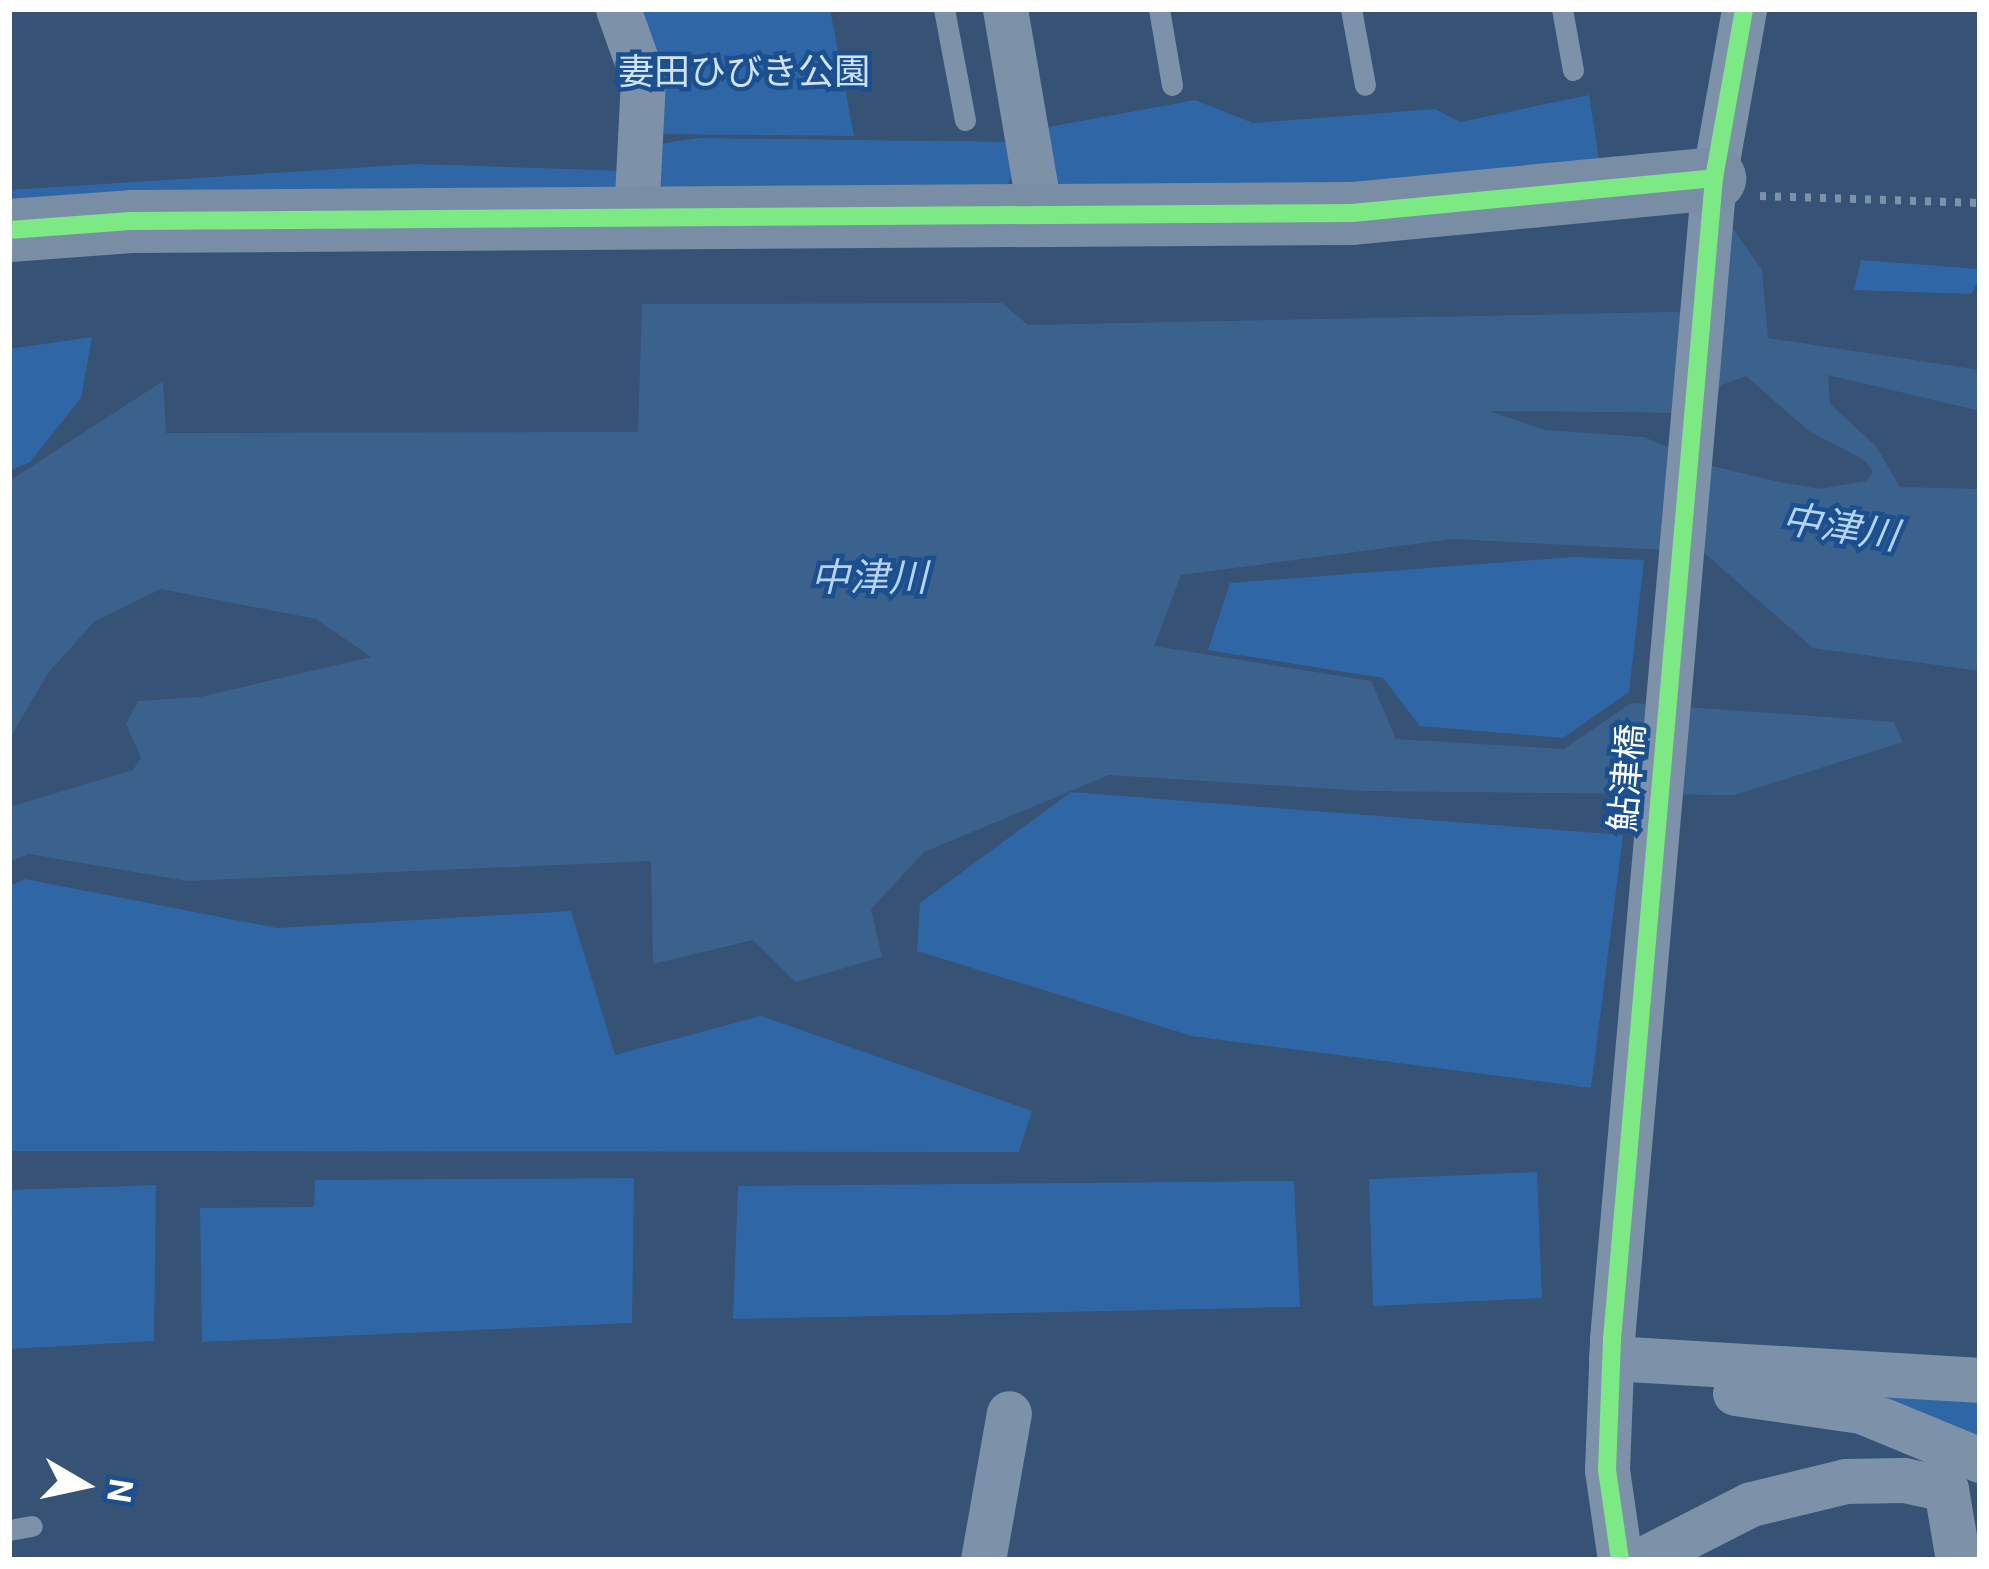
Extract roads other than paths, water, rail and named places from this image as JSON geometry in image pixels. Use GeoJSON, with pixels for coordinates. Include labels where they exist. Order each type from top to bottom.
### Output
{"type":"FeatureCollection","features":[{"type":"Feature","properties":{"kind":"street"},"geometry":{"type":"LineString","coordinates":[[618,9],[643,80],[635,218]]}},
{"type":"Feature","properties":{"kind":"street"},"geometry":{"type":"LineString","coordinates":[[1005,9],[1040,214]]}},
{"type":"Feature","properties":{"kind":"street","name":"鮎津橋"},"geometry":{"type":"LineString","coordinates":[[1620,1560],[1606,1470],[1612,1348],[1712,200],[1744,9]]}},
{"type":"Feature","properties":{"kind":"street"},"geometry":{"type":"LineString","coordinates":[[9,230],[131,221],[1352,213],[1712,200]]}},
{"type":"Feature","properties":{"kind":"street"},"geometry":{"type":"LineString","coordinates":[[1612,1348],[1658,1363],[1980,1380]]}},
{"type":"Feature","properties":{"kind":"street"},"geometry":{"type":"LineString","coordinates":[[1658,1363],[1663,1382],[1861,1412],[1980,1460]]}},
{"type":"Feature","properties":{"kind":"street"},"geometry":{"type":"LineString","coordinates":[[982,1560],[1009,1414]]}},
{"type":"Feature","properties":{"kind":"street"},"geometry":{"type":"LineString","coordinates":[[1641,1560],[1750,1504],[1846,1481],[1885,1480],[1946,1489],[1958,1560]]}},
{"type":"Feature","properties":{"kind":"lane"},"geometry":{"type":"LineString","coordinates":[[944,9],[965,121]]}},
{"type":"Feature","properties":{"kind":"lane"},"geometry":{"type":"LineString","coordinates":[[1159,9],[1172,85]]}},
{"type":"Feature","properties":{"kind":"lane"},"geometry":{"type":"LineString","coordinates":[[1352,9],[1365,85]]}},
{"type":"Feature","properties":{"kind":"lane"},"geometry":{"type":"LineString","coordinates":[[1562,9],[1573,70]]}},
{"type":"Feature","properties":{"kind":"lane"},"geometry":{"type":"LineString","coordinates":[[9,1530],[32,1526]]}},
{"type":"Feature","properties":{"kind":"water","name":"中津川"},"geometry":{"type":"Polygon","coordinates":[[[1729,223],[1762,270],[1768,338],[1980,370],[1980,411],[1828,375],[1830,404],[1876,446],[1900,487],[1980,489],[1980,671],[1813,648],[1703,552],[1453,539],[1181,575],[1154,646],[1371,681],[1396,739],[1564,749],[1631,703],[1894,722],[1903,742],[1735,795],[1365,791],[1109,775],[924,852],[871,909],[882,957],[796,982],[753,940],[653,964],[651,861],[187,881],[29,854],[9,862],[9,807],[133,770],[141,758],[126,724],[138,701],[200,697],[371,657],[316,619],[161,589],[95,621],[48,673],[9,740],[9,481],[163,381],[166,433],[638,432],[642,304],[1002,303],[1028,325],[1718,311],[1729,223]],[[1746,376],[1722,385],[1700,413],[1489,411],[1545,430],[1644,437],[1708,465],[1820,489],[1866,481],[1873,472],[1866,461],[1809,431],[1746,376]]]}},
{"type":"Feature","properties":{"kind":"park label","name":"妻田ひびき公園"},"geometry":{"type":"Point","coordinates":[744,73]}}]}
